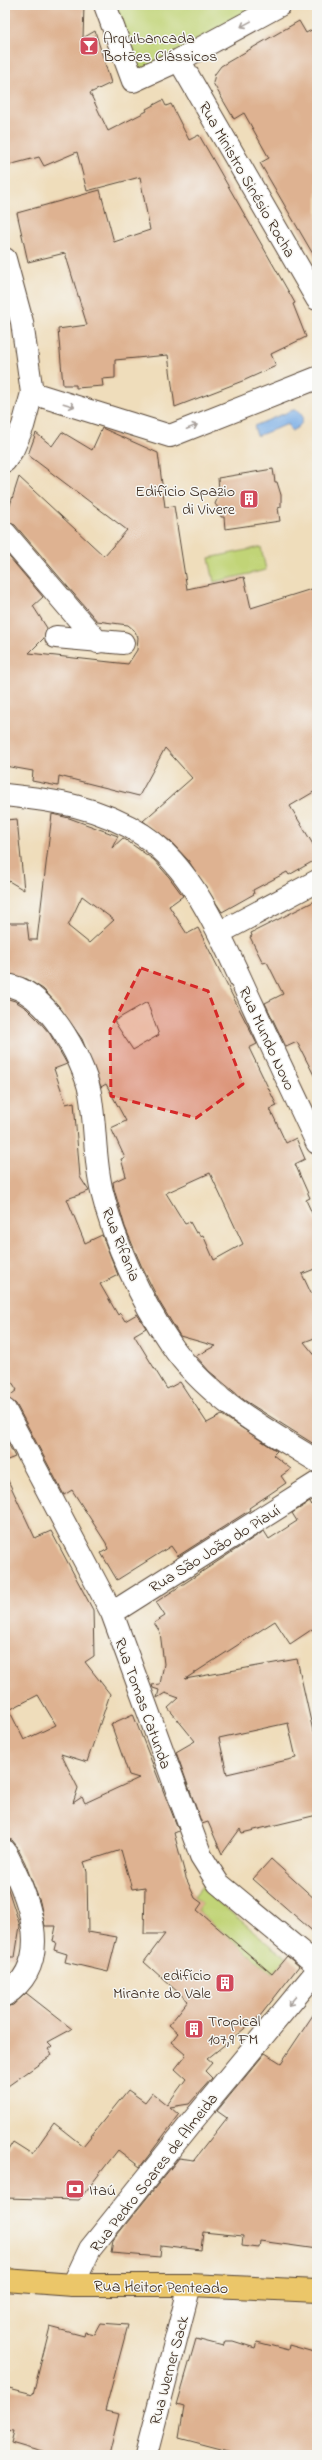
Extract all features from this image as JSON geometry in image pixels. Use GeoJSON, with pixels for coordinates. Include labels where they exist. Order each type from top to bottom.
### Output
{"type":"FeatureCollection","features":[{"type":"Feature","properties":{"kind":"main road","name":"Rua Heitor Penteado"},"geometry":{"type":"LineString","coordinates":[[5,2280],[73,2285],[190,2285],[317,2291]]}},
{"type":"Feature","properties":{"kind":"street"},"geometry":{"type":"LineString","coordinates":[[105,5],[133,81],[179,60],[280,5]]}},
{"type":"Feature","properties":{"kind":"street","name":"Rua Ministro Sinésio Rocha"},"geometry":{"type":"LineString","coordinates":[[179,60],[317,298]]}},
{"type":"Feature","properties":{"kind":"street"},"geometry":{"type":"LineString","coordinates":[[5,259],[22,322],[32,393],[23,426],[13,449],[5,461]]}},
{"type":"Feature","properties":{"kind":"street"},"geometry":{"type":"LineString","coordinates":[[32,393],[170,436],[317,378]]}},
{"type":"Feature","properties":{"kind":"street"},"geometry":{"type":"LineString","coordinates":[[5,533],[98,642]]}},
{"type":"Feature","properties":{"kind":"street"},"geometry":{"type":"LineString","coordinates":[[56,637],[98,642],[123,643]]}},
{"type":"Feature","properties":{"kind":"street","name":"Rua Mundo Novo"},"geometry":{"type":"LineString","coordinates":[[5,795],[49,799],[100,813],[143,835],[169,858],[186,877],[219,933],[317,1143]]}},
{"type":"Feature","properties":{"kind":"street"},"geometry":{"type":"LineString","coordinates":[[219,933],[317,881]]}},
{"type":"Feature","properties":{"kind":"street","name":"Rua Rifania"},"geometry":{"type":"LineString","coordinates":[[5,985],[15,986],[30,994],[44,1007],[64,1034],[81,1065],[90,1093],[102,1192],[120,1249],[147,1305],[170,1344],[214,1393],[244,1416],[317,1461]]}},
{"type":"Feature","properties":{"kind":"street","name":"Rua Tomas Catunda"},"geometry":{"type":"LineString","coordinates":[[5,1410],[112,1613],[201,1856],[218,1883],[317,1965]]}},
{"type":"Feature","properties":{"kind":"street","name":"Rua São João do Piauí"},"geometry":{"type":"LineString","coordinates":[[112,1613],[317,1483]]}},
{"type":"Feature","properties":{"kind":"street"},"geometry":{"type":"LineString","coordinates":[[5,1851],[21,1883],[36,1939],[26,1971],[11,1991],[5,1995]]}},
{"type":"Feature","properties":{"kind":"street","name":"Rua Pedro Soares de Almeida"},"geometry":{"type":"LineString","coordinates":[[73,2285],[90,2249],[194,2118],[317,1971]]}},
{"type":"Feature","properties":{"kind":"street","name":"Rua Werner Sack"},"geometry":{"type":"LineString","coordinates":[[146,2455],[190,2285]]}},
{"type":"Feature","properties":{"kind":"highlighted area"},"geometry":{"type":"Polygon","coordinates":[[[141,968],[208,991],[243,1084],[196,1118],[111,1096],[110,1030],[141,968]]]}},
{"type":"Feature","properties":{"kind":"green space"},"geometry":{"type":"Polygon","coordinates":[[[111,5],[274,5],[135,77],[111,5]]]}},
{"type":"Feature","properties":{"kind":"green space"},"geometry":{"type":"Polygon","coordinates":[[[261,547],[266,570],[214,582],[209,558],[261,547]]]}},
{"type":"Feature","properties":{"kind":"green space"},"geometry":{"type":"Polygon","coordinates":[[[203,1885],[210,1895],[286,1958],[272,1974],[197,1910],[202,1903],[194,1896],[203,1885]]]}},
{"type":"Feature","properties":{"kind":"water"},"geometry":{"type":"Polygon","coordinates":[[[293,410],[297,410],[303,419],[298,427],[291,431],[288,424],[257,436],[254,426],[293,410]]]}},
{"type":"Feature","properties":{"kind":"building"},"geometry":{"type":"Polygon","coordinates":[[[5,5],[84,5],[83,38],[95,31],[111,83],[90,93],[108,131],[147,111],[146,109],[163,100],[166,106],[171,104],[189,140],[199,135],[295,303],[293,304],[306,337],[271,354],[276,366],[245,380],[175,407],[168,355],[115,360],[115,378],[102,379],[103,386],[76,388],[76,385],[63,385],[58,329],[87,325],[65,253],[28,262],[17,213],[100,190],[114,242],[150,230],[140,177],[87,191],[77,152],[44,166],[39,157],[5,166],[5,5]]]}},
{"type":"Feature","properties":{"kind":"building"},"geometry":{"type":"Polygon","coordinates":[[[299,21],[306,33],[317,27],[317,261],[260,163],[269,158],[244,113],[234,119],[213,83],[215,74],[221,66],[299,21]]]}},
{"type":"Feature","properties":{"kind":"building"},"geometry":{"type":"Polygon","coordinates":[[[102,428],[158,453],[165,507],[174,506],[187,589],[244,577],[251,608],[315,588],[317,600],[317,790],[290,806],[317,851],[317,859],[289,875],[287,872],[253,890],[254,894],[222,912],[188,860],[170,841],[143,821],[192,778],[165,748],[139,796],[59,776],[58,786],[32,781],[33,771],[5,766],[7,737],[5,737],[5,552],[43,597],[33,606],[47,628],[44,638],[29,653],[128,664],[137,650],[138,637],[134,630],[128,625],[97,621],[15,525],[5,521],[19,477],[104,556],[127,530],[28,455],[36,433],[52,446],[62,432],[92,450],[102,428]]]}},
{"type":"Feature","properties":{"kind":"building","name":"Edifício Spazio di Vivere"},"geometry":{"type":"Polygon","coordinates":[[[273,469],[275,482],[277,482],[281,495],[281,507],[278,508],[280,521],[225,529],[224,517],[221,517],[220,510],[215,504],[218,497],[217,491],[219,490],[218,478],[273,469]]]}},
{"type":"Feature","properties":{"kind":"building"},"geometry":{"type":"Polygon","coordinates":[[[52,814],[69,818],[118,836],[112,848],[123,838],[154,860],[183,896],[169,906],[187,934],[198,928],[257,1044],[249,1048],[277,1106],[270,1109],[286,1143],[296,1138],[305,1159],[295,1164],[310,1198],[306,1200],[317,1224],[317,1268],[302,1274],[317,1306],[317,1337],[304,1342],[317,1358],[317,1446],[244,1400],[209,1371],[196,1356],[215,1346],[180,1336],[160,1303],[141,1265],[125,1227],[114,1189],[113,1182],[126,1176],[121,1159],[125,1158],[111,1128],[126,1121],[106,1084],[101,1087],[82,1039],[57,1004],[43,989],[27,979],[5,973],[5,923],[27,923],[29,940],[37,940],[52,814]],[[82,896],[68,926],[89,943],[114,920],[82,896]],[[147,1002],[114,1021],[133,1050],[159,1035],[147,1002]],[[210,1173],[166,1193],[185,1224],[190,1222],[196,1233],[198,1232],[200,1236],[203,1235],[214,1260],[243,1244],[210,1173]]]}},
{"type":"Feature","properties":{"kind":"building"},"geometry":{"type":"Polygon","coordinates":[[[17,819],[24,890],[7,880],[5,876],[5,820],[17,819]]]}},
{"type":"Feature","properties":{"kind":"building"},"geometry":{"type":"Polygon","coordinates":[[[317,900],[317,1081],[297,1042],[286,1047],[265,1003],[283,994],[267,962],[263,963],[250,937],[252,936],[251,933],[317,900]]]}},
{"type":"Feature","properties":{"kind":"building"},"geometry":{"type":"Polygon","coordinates":[[[5,998],[15,1001],[26,1008],[38,1020],[50,1034],[67,1064],[54,1069],[66,1104],[74,1102],[80,1177],[89,1191],[67,1199],[85,1243],[102,1235],[118,1275],[100,1284],[118,1315],[120,1313],[125,1321],[137,1314],[146,1328],[134,1335],[167,1389],[180,1382],[207,1423],[222,1415],[277,1451],[273,1455],[291,1469],[281,1476],[286,1483],[249,1508],[250,1510],[178,1556],[171,1546],[117,1580],[101,1553],[108,1549],[106,1543],[72,1490],[64,1495],[16,1404],[7,1398],[17,1390],[5,1371],[5,998]]]}},
{"type":"Feature","properties":{"kind":"building"},"geometry":{"type":"Polygon","coordinates":[[[5,1437],[15,1457],[5,1461],[5,1437]]]}},
{"type":"Feature","properties":{"kind":"building"},"geometry":{"type":"Polygon","coordinates":[[[5,1474],[35,1538],[51,1531],[93,1610],[94,1656],[85,1662],[110,1694],[87,1762],[61,1754],[78,1788],[73,1803],[82,1797],[85,1803],[139,1778],[129,1775],[111,1724],[133,1714],[179,1831],[174,1833],[186,1878],[195,1898],[202,1903],[197,1910],[272,1974],[287,1956],[299,1966],[260,2016],[207,2059],[212,2063],[205,2071],[212,2078],[189,2104],[170,2107],[179,2115],[140,2167],[118,2150],[79,2200],[5,2198],[5,2155],[13,2142],[32,2154],[54,2123],[83,2146],[128,2090],[145,2102],[152,2093],[167,2105],[186,2079],[175,2069],[186,2055],[171,2042],[178,2033],[169,2025],[188,2001],[144,1962],[165,1934],[144,1934],[145,1887],[132,1889],[121,1850],[84,1862],[87,1871],[88,1932],[117,1937],[108,1972],[65,1962],[67,1954],[54,1950],[56,1942],[53,1941],[56,1926],[45,1926],[40,1902],[25,1863],[12,1840],[5,1839],[5,1474]],[[38,1695],[9,1710],[24,1740],[56,1725],[38,1695]]]}},
{"type":"Feature","properties":{"kind":"building"},"geometry":{"type":"Polygon","coordinates":[[[310,1502],[317,1513],[317,1626],[290,1644],[275,1621],[185,1679],[297,1659],[313,1731],[317,1730],[317,1815],[242,1833],[240,1829],[222,1854],[208,1822],[202,1824],[176,1752],[195,1741],[168,1708],[179,1698],[165,1693],[157,1698],[159,1690],[153,1688],[152,1685],[160,1684],[164,1664],[160,1632],[154,1623],[165,1616],[156,1602],[264,1531],[269,1539],[297,1521],[292,1513],[310,1502]],[[288,1723],[219,1738],[227,1774],[296,1758],[288,1723]]]}},
{"type":"Feature","properties":{"kind":"building"},"geometry":{"type":"Polygon","coordinates":[[[271,1859],[317,1901],[317,1935],[253,1879],[271,1859]]]}},
{"type":"Feature","properties":{"kind":"building"},"geometry":{"type":"Polygon","coordinates":[[[5,1880],[20,1926],[15,1957],[5,1957],[5,1880]]]}},
{"type":"Feature","properties":{"kind":"building"},"geometry":{"type":"Polygon","coordinates":[[[26,1993],[72,2029],[48,2042],[52,2046],[48,2049],[52,2055],[5,2088],[5,2007],[13,2005],[26,1993]]]}},
{"type":"Feature","properties":{"kind":"building"},"geometry":{"type":"Polygon","coordinates":[[[317,2009],[317,2249],[260,2241],[259,2248],[242,2246],[243,2236],[203,2232],[201,2250],[161,2245],[160,2257],[111,2253],[113,2240],[179,2158],[194,2160],[227,2118],[217,2111],[265,2053],[281,2063],[317,2009]]]}},
{"type":"Feature","properties":{"kind":"building"},"geometry":{"type":"Polygon","coordinates":[[[100,2323],[128,2325],[105,2411],[119,2414],[109,2455],[52,2455],[11,2443],[14,2431],[5,2430],[5,2387],[33,2394],[50,2327],[84,2336],[85,2332],[94,2334],[100,2323]]]}},
{"type":"Feature","properties":{"kind":"building"},"geometry":{"type":"Polygon","coordinates":[[[196,2339],[223,2346],[225,2341],[233,2341],[255,2348],[257,2342],[288,2350],[289,2345],[317,2353],[317,2455],[244,2455],[179,2438],[184,2407],[177,2405],[196,2339]]]}},
{"type":"Feature","properties":{"kind":"place","name":"Arquibancada Botões Clássicos"},"geometry":{"type":"Point","coordinates":[89,46]}},
{"type":"Feature","properties":{"kind":"place","name":"Edifício Spazio di Vivere"},"geometry":{"type":"Point","coordinates":[249,499]}},
{"type":"Feature","properties":{"kind":"place","name":"edifício Mirante do Vale"},"geometry":{"type":"Point","coordinates":[225,1983]}},
{"type":"Feature","properties":{"kind":"place","name":"Tropical 107,9 FM"},"geometry":{"type":"Point","coordinates":[194,2029]}},
{"type":"Feature","properties":{"kind":"place","name":"Itaú"},"geometry":{"type":"Point","coordinates":[75,2189]}}]}
